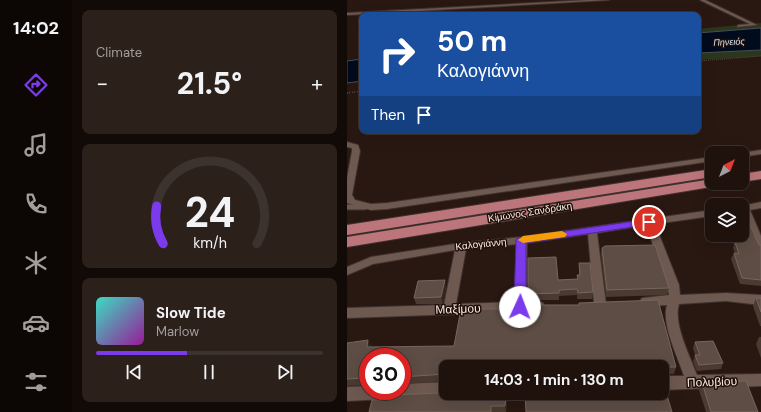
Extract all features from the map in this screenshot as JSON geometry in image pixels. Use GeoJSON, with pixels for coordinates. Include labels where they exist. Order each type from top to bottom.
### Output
{"type":"FeatureCollection","features":[{"type":"Feature","properties":{"kind":"highway"},"geometry":{"type":"LineString","coordinates":[[749,167],[761,165]]}},
{"type":"Feature","properties":{"kind":"highway","name":"Κίμωνος Σανδράκη"},"geometry":{"type":"LineString","coordinates":[[347,230],[705,174]]}},
{"type":"Feature","properties":{"kind":"highway"},"geometry":{"type":"LineString","coordinates":[[749,177],[761,175]]}},
{"type":"Feature","properties":{"kind":"highway","name":"Κίμωνος Σανδράκη"},"geometry":{"type":"LineString","coordinates":[[347,242],[705,184]]}},
{"type":"Feature","properties":{"kind":"street"},"geometry":{"type":"LineString","coordinates":[[383,12],[607,0]]}},
{"type":"Feature","properties":{"kind":"street"},"geometry":{"type":"LineString","coordinates":[[702,0],[755,25]]}},
{"type":"Feature","properties":{"kind":"street"},"geometry":{"type":"LineString","coordinates":[[347,14],[359,13]]}},
{"type":"Feature","properties":{"kind":"street"},"geometry":{"type":"LineString","coordinates":[[738,26],[761,24]]}},
{"type":"Feature","properties":{"kind":"street"},"geometry":{"type":"LineString","coordinates":[[347,144],[355,147],[356,151],[348,195],[351,202],[366,206],[387,206],[705,160]]}},
{"type":"Feature","properties":{"kind":"street"},"geometry":{"type":"LineString","coordinates":[[749,154],[761,152]]}},
{"type":"Feature","properties":{"kind":"street"},"geometry":{"type":"LineString","coordinates":[[749,208],[761,205]]}},
{"type":"Feature","properties":{"kind":"street","name":"Καλογιάννη"},"geometry":{"type":"LineString","coordinates":[[347,271],[371,261],[461,246],[521,240],[705,214]]}},
{"type":"Feature","properties":{"kind":"street"},"geometry":{"type":"LineString","coordinates":[[649,222],[673,285],[675,300],[671,311],[673,325],[693,382]]}},
{"type":"Feature","properties":{"kind":"street"},"geometry":{"type":"LineString","coordinates":[[749,222],[761,247]]}},
{"type":"Feature","properties":{"kind":"street"},"geometry":{"type":"LineString","coordinates":[[592,230],[600,304]]}},
{"type":"Feature","properties":{"kind":"street"},"geometry":{"type":"LineString","coordinates":[[520,307],[521,240]]}},
{"type":"Feature","properties":{"kind":"street"},"geometry":{"type":"LineString","coordinates":[[449,310],[461,246]]}},
{"type":"Feature","properties":{"kind":"street"},"geometry":{"type":"LineString","coordinates":[[637,302],[726,297],[761,300]]}},
{"type":"Feature","properties":{"kind":"street"},"geometry":{"type":"LineString","coordinates":[[585,305],[615,303]]}},
{"type":"Feature","properties":{"kind":"street","name":"Μαξίμου"},"geometry":{"type":"LineString","coordinates":[[347,313],[549,306]]}},
{"type":"Feature","properties":{"kind":"street","name":"Πολυβίου"},"geometry":{"type":"LineString","coordinates":[[669,383],[761,380]]}},
{"type":"Feature","properties":{"kind":"street"},"geometry":{"type":"LineString","coordinates":[[347,394],[439,389]]}},
{"type":"Feature","properties":{"kind":"lane"},"geometry":{"type":"LineString","coordinates":[[575,0],[582,1]]}},
{"type":"Feature","properties":{"kind":"lane"},"geometry":{"type":"LineString","coordinates":[[347,206],[366,206]]}},
{"type":"Feature","properties":{"kind":"path"},"geometry":{"type":"LineString","coordinates":[[701,61],[761,56]]}},
{"type":"Feature","properties":{"kind":"path"},"geometry":{"type":"LineString","coordinates":[[347,93],[359,91]]}},
{"type":"Feature","properties":{"kind":"green space"},"geometry":{"type":"Polygon","coordinates":[[[761,23],[761,28],[701,33],[701,29],[761,23]]]}},
{"type":"Feature","properties":{"kind":"green space"},"geometry":{"type":"Polygon","coordinates":[[[761,50],[761,56],[701,60],[701,53],[761,50]]]}},
{"type":"Feature","properties":{"kind":"green space"},"geometry":{"type":"Polygon","coordinates":[[[705,178],[705,181],[432,224],[431,221],[705,178]]]}},
{"type":"Feature","properties":{"kind":"water","name":"Πηνειός"},"geometry":{"type":"Polygon","coordinates":[[[761,28],[761,50],[701,53],[701,33],[761,28]]]}},
{"type":"Feature","properties":{"kind":"water"},"geometry":{"type":"Polygon","coordinates":[[[359,59],[359,81],[347,83],[347,61],[359,59]]]}},
{"type":"Feature","properties":{"kind":"building"},"geometry":{"type":"Polygon","coordinates":[[[749,227],[751,227],[759,245],[761,245],[761,280],[742,278],[734,253],[739,254],[735,242],[749,242],[749,227]]]}},
{"type":"Feature","properties":{"kind":"building"},"geometry":{"type":"Polygon","coordinates":[[[655,245],[669,288],[607,290],[602,248],[605,246],[655,245]]]}},
{"type":"Feature","properties":{"kind":"building"},"geometry":{"type":"Polygon","coordinates":[[[556,257],[558,280],[578,279],[577,275],[580,275],[579,263],[590,263],[593,292],[578,293],[577,289],[559,290],[559,293],[528,294],[528,258],[556,257]]]}},
{"type":"Feature","properties":{"kind":"building"},"geometry":{"type":"Polygon","coordinates":[[[445,280],[441,297],[414,298],[418,281],[445,280]]]}},
{"type":"Feature","properties":{"kind":"building"},"geometry":{"type":"Polygon","coordinates":[[[756,298],[761,298],[761,312],[756,298]]]}},
{"type":"Feature","properties":{"kind":"building"},"geometry":{"type":"Polygon","coordinates":[[[658,300],[676,367],[669,367],[669,360],[439,360],[439,374],[411,376],[411,348],[359,348],[359,378],[347,379],[347,343],[368,340],[367,347],[454,346],[461,309],[528,309],[528,305],[579,305],[579,303],[658,300]]]}},
{"type":"Feature","properties":{"kind":"building"},"geometry":{"type":"Polygon","coordinates":[[[713,341],[723,363],[699,365],[695,355],[700,355],[695,342],[713,341]]]}},
{"type":"Feature","properties":{"kind":"building"},"geometry":{"type":"Polygon","coordinates":[[[746,381],[758,412],[711,412],[702,383],[746,381]]]}},
{"type":"Feature","properties":{"kind":"building"},"geometry":{"type":"Polygon","coordinates":[[[439,393],[439,400],[506,400],[505,406],[491,406],[491,412],[369,412],[372,400],[411,400],[411,394],[439,393]]]}},
{"type":"Feature","properties":{"kind":"building"},"geometry":{"type":"Polygon","coordinates":[[[525,400],[668,400],[672,412],[526,412],[525,400]]]}},
{"type":"Feature","properties":{"kind":"slow traffic"},"geometry":{"type":"LineString","coordinates":[[523,240],[562,234]]}},
{"type":"Feature","properties":{"kind":"route"},"geometry":{"type":"LineString","coordinates":[[520,307],[521,240],[649,222]]}}]}
